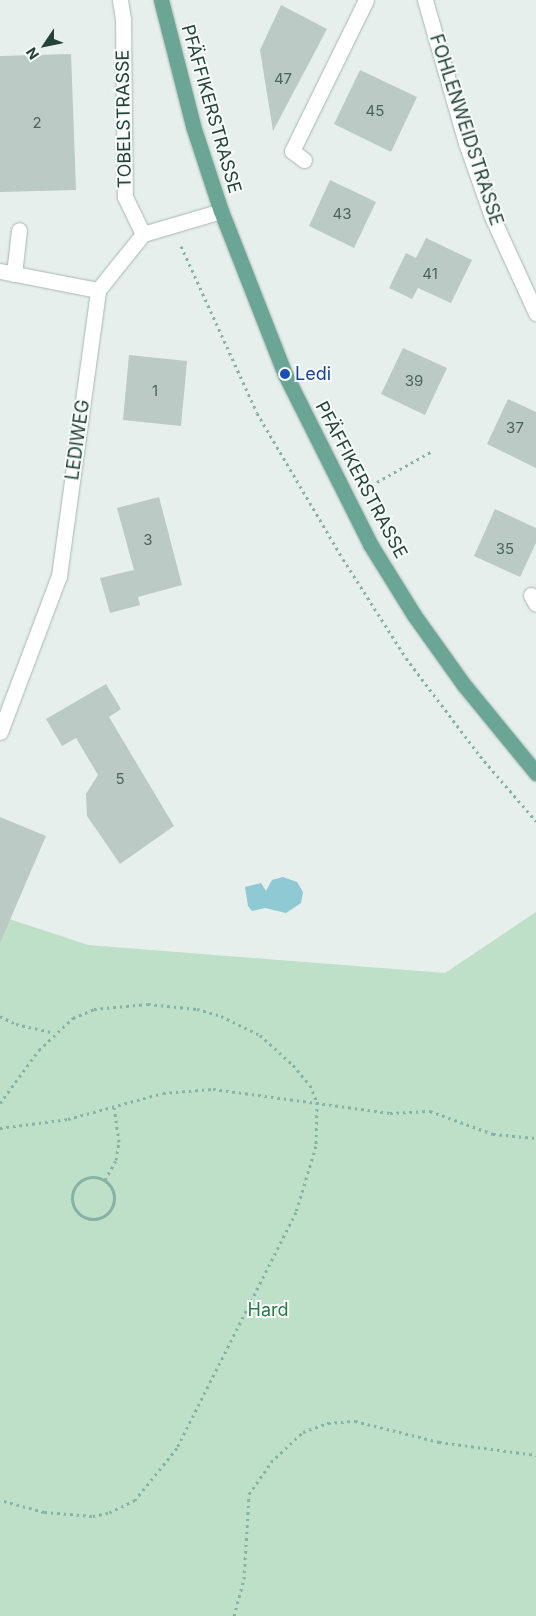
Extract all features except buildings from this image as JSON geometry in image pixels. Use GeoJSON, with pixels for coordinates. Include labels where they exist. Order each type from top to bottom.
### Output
{"type":"FeatureCollection","features":[{"type":"Feature","properties":{"kind":"main road","name":"PFÄFFIKERSTRASSE"},"geometry":{"type":"LineString","coordinates":[[161,0],[192,126],[221,211],[285,374],[370,544],[414,615],[459,677],[536,773]]}},
{"type":"Feature","properties":{"kind":"street","name":"TOBELSTRASSE"},"geometry":{"type":"LineString","coordinates":[[120,0],[123,20],[125,197],[143,234]]}},
{"type":"Feature","properties":{"kind":"street"},"geometry":{"type":"LineString","coordinates":[[304,160],[292,151],[366,0]]}},
{"type":"Feature","properties":{"kind":"street","name":"FOHLENWEIDSTRASSE"},"geometry":{"type":"LineString","coordinates":[[425,0],[472,162],[501,239],[536,313]]}},
{"type":"Feature","properties":{"kind":"street"},"geometry":{"type":"LineString","coordinates":[[19,230],[7,273],[98,290],[143,234],[221,211]]}},
{"type":"Feature","properties":{"kind":"street","name":"LEDIWEG"},"geometry":{"type":"LineString","coordinates":[[1,726],[59,576],[98,290]]}},
{"type":"Feature","properties":{"kind":"path"},"geometry":{"type":"LineString","coordinates":[[377,482],[434,450]]}},
{"type":"Feature","properties":{"kind":"path"},"geometry":{"type":"LineString","coordinates":[[0,1102],[54,1034],[73,1018],[94,1010],[148,1004],[197,1009],[242,1025],[271,1043],[310,1085],[317,1102],[316,1146],[296,1212],[177,1448],[135,1500],[108,1513],[51,1513],[0,1500]]}},
{"type":"Feature","properties":{"kind":"path"},"geometry":{"type":"LineString","coordinates":[[0,1016],[16,1024],[54,1034]]}},
{"type":"Feature","properties":{"kind":"path"},"geometry":{"type":"LineString","coordinates":[[0,1128],[68,1119],[195,1089],[233,1090],[390,1113],[430,1111],[493,1134],[536,1138]]}},
{"type":"Feature","properties":{"kind":"path"},"geometry":{"type":"LineString","coordinates":[[105,1180],[116,1160],[120,1142],[114,1107]]}},
{"type":"Feature","properties":{"kind":"path"},"geometry":{"type":"LineString","coordinates":[[90,1176],[105,1180],[114,1194],[110,1210],[96,1219],[80,1215],[72,1200],[76,1185],[90,1176]]}},
{"type":"Feature","properties":{"kind":"path"},"geometry":{"type":"LineString","coordinates":[[234,1616],[244,1579],[249,1494],[271,1462],[304,1432],[328,1423],[355,1421],[463,1446],[536,1455]]}},
{"type":"Feature","properties":{"kind":"green space","name":"Hard"},"geometry":{"type":"Polygon","coordinates":[[[536,912],[536,1616],[0,1616],[0,916],[88,945],[445,973],[536,912]]]}},
{"type":"Feature","properties":{"kind":"water"},"geometry":{"type":"Polygon","coordinates":[[[283,877],[297,882],[303,892],[301,903],[286,913],[265,908],[252,911],[248,906],[245,887],[261,883],[266,891],[272,880],[283,877]]]}},
{"type":"Feature","properties":{"kind":"place","name":"Ledi"},"geometry":{"type":"Point","coordinates":[285,374]}}]}
